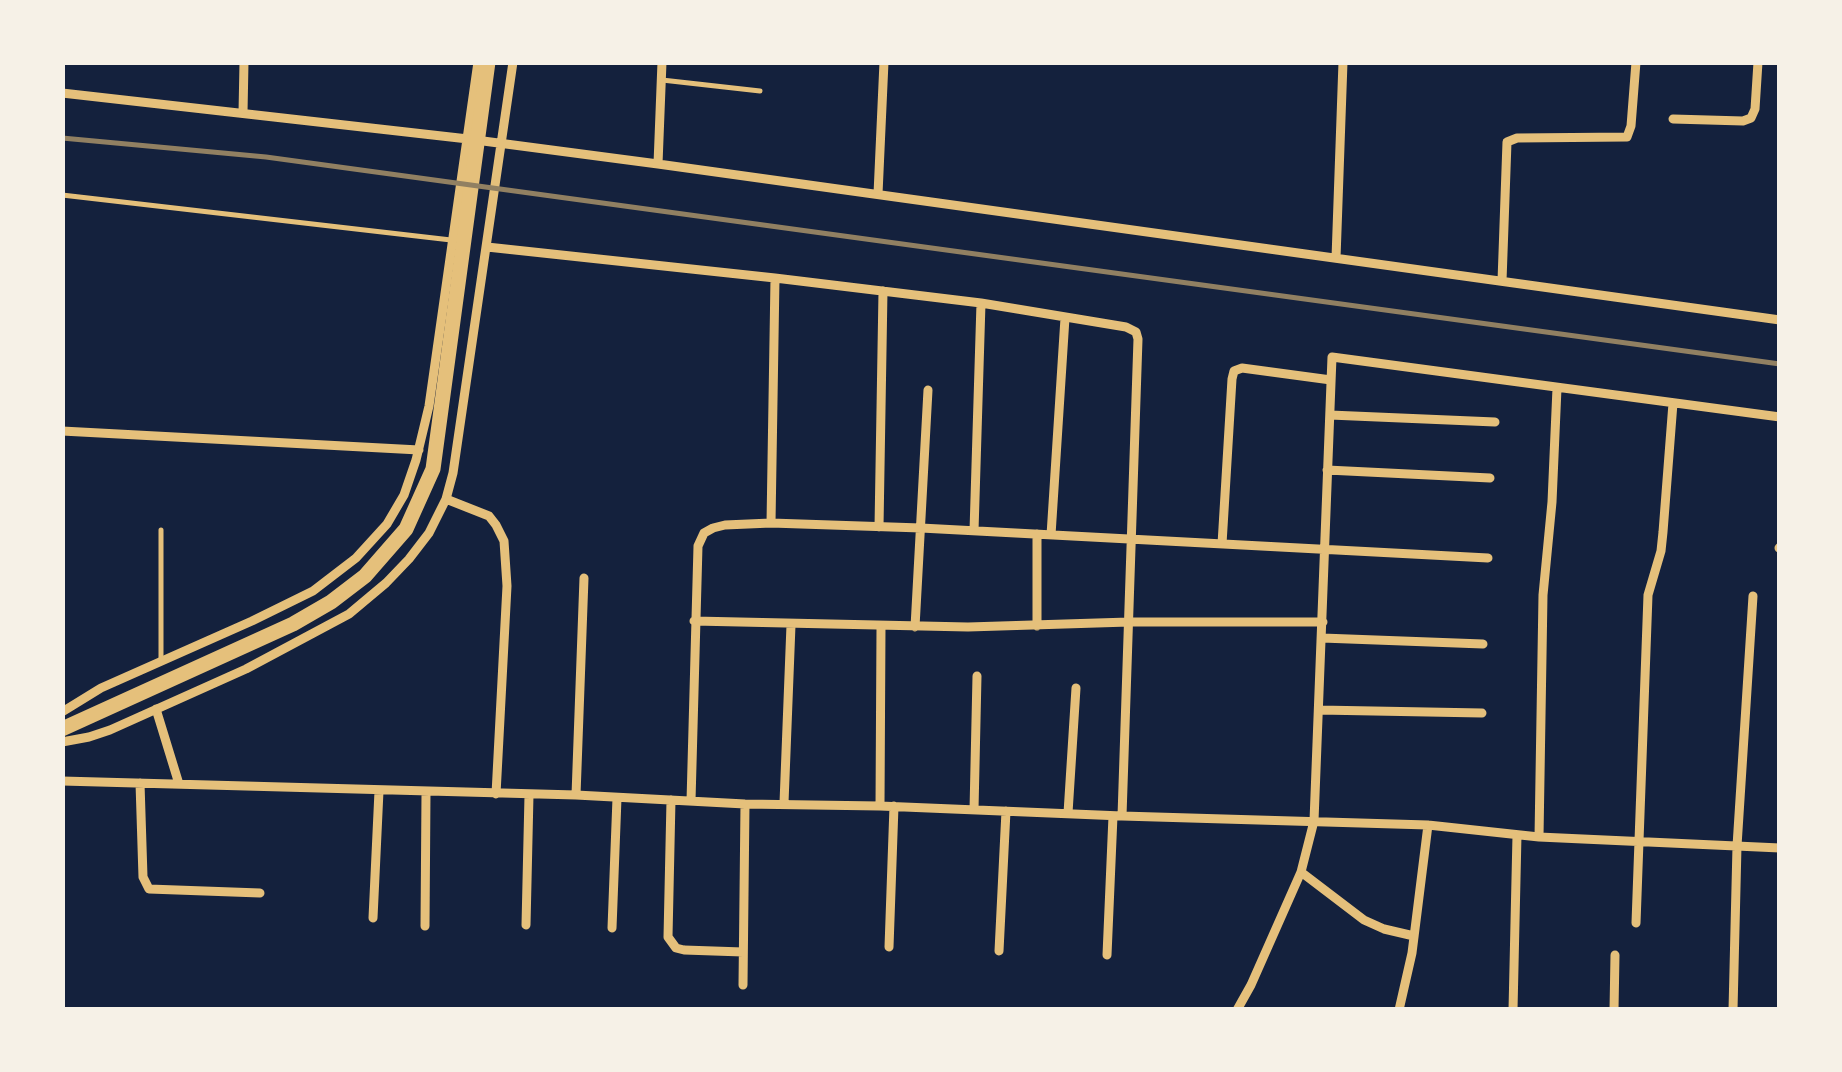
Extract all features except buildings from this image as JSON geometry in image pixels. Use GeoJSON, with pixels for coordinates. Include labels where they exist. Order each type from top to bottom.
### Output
{"type":"FeatureCollection","features":[{"type":"Feature","properties":{"kind":"highway"},"geometry":{"type":"LineString","coordinates":[[62,728],[293,624],[332,602],[365,576],[406,529],[433,469],[439,435],[488,62]]}},
{"type":"Feature","properties":{"kind":"street"},"geometry":{"type":"LineString","coordinates":[[242,113],[244,62]]}},
{"type":"Feature","properties":{"kind":"street"},"geometry":{"type":"LineString","coordinates":[[62,712],[92,693],[312,591],[356,558],[387,524],[404,496],[428,406],[478,62]]}},
{"type":"Feature","properties":{"kind":"street"},"geometry":{"type":"LineString","coordinates":[[62,742],[100,734],[246,669],[349,614],[386,583],[428,533],[446,499],[459,440],[513,62]]}},
{"type":"Feature","properties":{"kind":"street"},"geometry":{"type":"LineString","coordinates":[[658,164],[662,62]]}},
{"type":"Feature","properties":{"kind":"street"},"geometry":{"type":"LineString","coordinates":[[878,194],[884,62]]}},
{"type":"Feature","properties":{"kind":"street"},"geometry":{"type":"LineString","coordinates":[[1336,258],[1343,62]]}},
{"type":"Feature","properties":{"kind":"street"},"geometry":{"type":"LineString","coordinates":[[1502,282],[1507,142],[1517,138],[1627,137],[1632,126],[1636,62]]}},
{"type":"Feature","properties":{"kind":"street"},"geometry":{"type":"LineString","coordinates":[[1674,119],[1751,118],[1758,62]]}},
{"type":"Feature","properties":{"kind":"street"},"geometry":{"type":"LineString","coordinates":[[62,92],[658,164],[1780,320]]}},
{"type":"Feature","properties":{"kind":"street"},"geometry":{"type":"LineString","coordinates":[[487,246],[981,303],[1126,327],[1136,332],[1129,622],[1107,956]]}},
{"type":"Feature","properties":{"kind":"street"},"geometry":{"type":"LineString","coordinates":[[771,523],[775,278]]}},
{"type":"Feature","properties":{"kind":"street"},"geometry":{"type":"LineString","coordinates":[[879,526],[883,292]]}},
{"type":"Feature","properties":{"kind":"street"},"geometry":{"type":"LineString","coordinates":[[974,530],[981,303]]}},
{"type":"Feature","properties":{"kind":"street"},"geometry":{"type":"LineString","coordinates":[[1051,535],[1065,318]]}},
{"type":"Feature","properties":{"kind":"street"},"geometry":{"type":"LineString","coordinates":[[1236,1010],[1301,872],[1314,821],[1332,357],[1780,417]]}},
{"type":"Feature","properties":{"kind":"street"},"geometry":{"type":"LineString","coordinates":[[1222,544],[1234,370],[1331,380]]}},
{"type":"Feature","properties":{"kind":"street"},"geometry":{"type":"LineString","coordinates":[[1539,836],[1543,595],[1557,388]]}},
{"type":"Feature","properties":{"kind":"street"},"geometry":{"type":"LineString","coordinates":[[915,627],[928,390]]}},
{"type":"Feature","properties":{"kind":"street"},"geometry":{"type":"LineString","coordinates":[[1636,923],[1648,595],[1663,532],[1673,403]]}},
{"type":"Feature","properties":{"kind":"street"},"geometry":{"type":"LineString","coordinates":[[1330,415],[1495,422]]}},
{"type":"Feature","properties":{"kind":"street"},"geometry":{"type":"LineString","coordinates":[[62,431],[418,450]]}},
{"type":"Feature","properties":{"kind":"street"},"geometry":{"type":"LineString","coordinates":[[1327,470],[1490,478]]}},
{"type":"Feature","properties":{"kind":"street"},"geometry":{"type":"LineString","coordinates":[[446,499],[489,516],[504,541],[507,586],[496,794]]}},
{"type":"Feature","properties":{"kind":"street"},"geometry":{"type":"LineString","coordinates":[[691,801],[698,546],[704,532],[725,525],[974,530],[1488,558]]}},
{"type":"Feature","properties":{"kind":"street"},"geometry":{"type":"LineString","coordinates":[[1036,534],[1037,626]]}},
{"type":"Feature","properties":{"kind":"street"},"geometry":{"type":"LineString","coordinates":[[576,796],[584,578]]}},
{"type":"Feature","properties":{"kind":"street"},"geometry":{"type":"LineString","coordinates":[[1734,1010],[1737,846],[1753,596]]}},
{"type":"Feature","properties":{"kind":"street"},"geometry":{"type":"LineString","coordinates":[[694,621],[881,627],[1322,622]]}},
{"type":"Feature","properties":{"kind":"street"},"geometry":{"type":"LineString","coordinates":[[784,803],[791,625]]}},
{"type":"Feature","properties":{"kind":"street"},"geometry":{"type":"LineString","coordinates":[[880,806],[881,627]]}},
{"type":"Feature","properties":{"kind":"street"},"geometry":{"type":"LineString","coordinates":[[1322,638],[1483,644]]}},
{"type":"Feature","properties":{"kind":"street"},"geometry":{"type":"LineString","coordinates":[[974,810],[977,676]]}},
{"type":"Feature","properties":{"kind":"street"},"geometry":{"type":"LineString","coordinates":[[1068,813],[1076,688]]}},
{"type":"Feature","properties":{"kind":"street"},"geometry":{"type":"LineString","coordinates":[[156,709],[180,784]]}},
{"type":"Feature","properties":{"kind":"street"},"geometry":{"type":"LineString","coordinates":[[1319,710],[1482,713]]}},
{"type":"Feature","properties":{"kind":"street"},"geometry":{"type":"LineString","coordinates":[[62,781],[1428,825],[1539,836],[1780,848]]}},
{"type":"Feature","properties":{"kind":"street"},"geometry":{"type":"LineString","coordinates":[[140,783],[144,877],[148,889],[260,894]]}},
{"type":"Feature","properties":{"kind":"street"},"geometry":{"type":"LineString","coordinates":[[373,918],[379,791]]}},
{"type":"Feature","properties":{"kind":"street"},"geometry":{"type":"LineString","coordinates":[[425,926],[426,792]]}},
{"type":"Feature","properties":{"kind":"street"},"geometry":{"type":"LineString","coordinates":[[526,925],[528,795]]}},
{"type":"Feature","properties":{"kind":"street"},"geometry":{"type":"LineString","coordinates":[[612,928],[618,798]]}},
{"type":"Feature","properties":{"kind":"street"},"geometry":{"type":"LineString","coordinates":[[671,800],[668,937],[684,950],[743,952]]}},
{"type":"Feature","properties":{"kind":"street"},"geometry":{"type":"LineString","coordinates":[[743,985],[745,804]]}},
{"type":"Feature","properties":{"kind":"street"},"geometry":{"type":"LineString","coordinates":[[889,947],[894,806]]}},
{"type":"Feature","properties":{"kind":"street"},"geometry":{"type":"LineString","coordinates":[[999,951],[1006,811]]}},
{"type":"Feature","properties":{"kind":"street"},"geometry":{"type":"LineString","coordinates":[[1399,1010],[1410,966],[1428,825]]}},
{"type":"Feature","properties":{"kind":"street"},"geometry":{"type":"LineString","coordinates":[[1513,1010],[1518,834]]}},
{"type":"Feature","properties":{"kind":"street"},"geometry":{"type":"LineString","coordinates":[[1301,872],[1364,920],[1414,936]]}},
{"type":"Feature","properties":{"kind":"street"},"geometry":{"type":"LineString","coordinates":[[1614,1010],[1615,955]]}},
{"type":"Feature","properties":{"kind":"lane"},"geometry":{"type":"LineString","coordinates":[[662,80],[760,91]]}},
{"type":"Feature","properties":{"kind":"lane"},"geometry":{"type":"LineString","coordinates":[[62,194],[454,240]]}},
{"type":"Feature","properties":{"kind":"lane"},"geometry":{"type":"LineString","coordinates":[[161,530],[162,661]]}},
{"type":"Feature","properties":{"kind":"railway"},"geometry":{"type":"LineString","coordinates":[[62,138],[266,157],[1780,364]]}}]}
